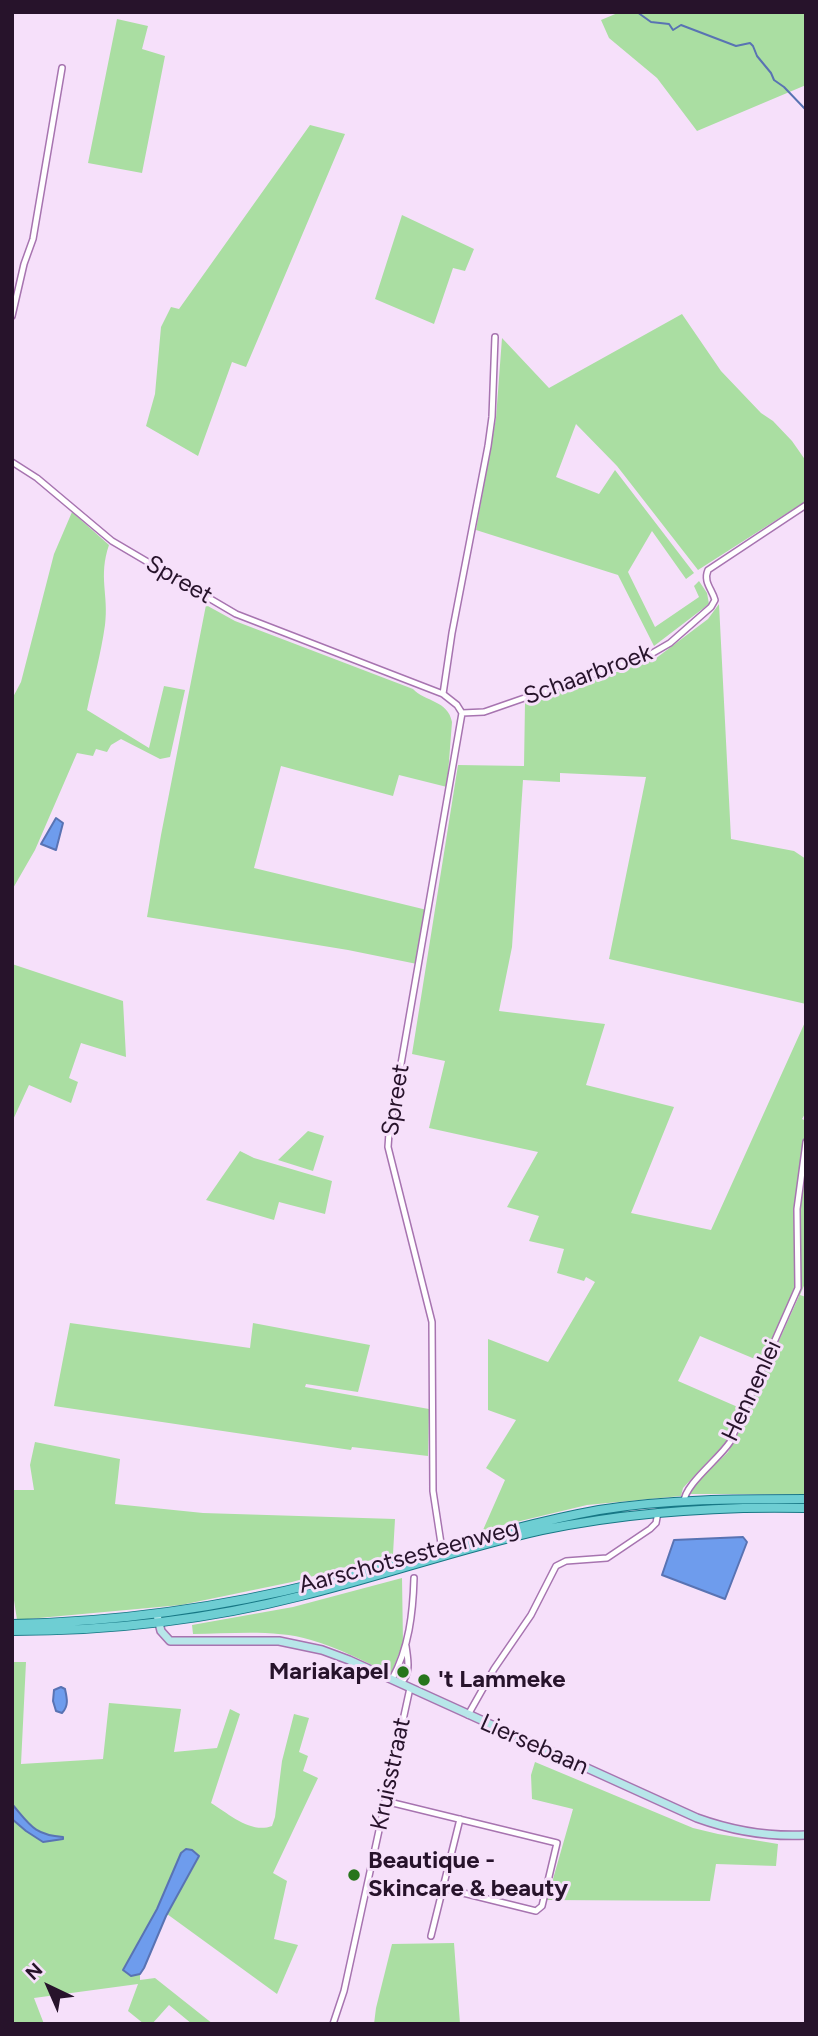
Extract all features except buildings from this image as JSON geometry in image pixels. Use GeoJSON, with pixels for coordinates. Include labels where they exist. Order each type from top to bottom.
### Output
{"type":"FeatureCollection","features":[{"type":"Feature","properties":{"kind":"main road","name":"Aarschotsesteenweg"},"geometry":{"type":"LineString","coordinates":[[442,1552],[508,1530],[601,1510],[684,1502],[806,1499]]}},
{"type":"Feature","properties":{"kind":"main road","name":"Aarschotsesteenweg"},"geometry":{"type":"LineString","coordinates":[[12,1631],[158,1619],[540,1531],[659,1512],[705,1508],[806,1507]]}},
{"type":"Feature","properties":{"kind":"main road","name":"Aarschotsesteenweg"},"geometry":{"type":"LineString","coordinates":[[12,1624],[96,1624]]}},
{"type":"Feature","properties":{"kind":"street"},"geometry":{"type":"LineString","coordinates":[[12,316],[24,264],[33,239],[62,68]]}},
{"type":"Feature","properties":{"kind":"street"},"geometry":{"type":"LineString","coordinates":[[443,694],[488,446],[492,417],[495,337]]}},
{"type":"Feature","properties":{"kind":"street","name":"Spreet"},"geometry":{"type":"LineString","coordinates":[[12,462],[37,478],[112,541],[236,614],[443,694],[457,705],[462,713],[388,1147],[432,1322],[433,1491],[442,1552]]}},
{"type":"Feature","properties":{"kind":"street","name":"Schaarbroek"},"geometry":{"type":"LineString","coordinates":[[462,713],[484,712],[630,662],[660,649],[711,607],[715,600],[713,591],[706,582],[708,570],[806,505]]}},
{"type":"Feature","properties":{"kind":"street","name":"Hennenlei"},"geometry":{"type":"LineString","coordinates":[[684,1502],[686,1492],[730,1441],[798,1288],[797,1209],[806,1142]]}},
{"type":"Feature","properties":{"kind":"street"},"geometry":{"type":"LineString","coordinates":[[468,1715],[494,1669],[531,1615],[556,1566],[565,1561],[600,1560],[611,1556],[656,1523],[659,1512]]}},
{"type":"Feature","properties":{"kind":"street"},"geometry":{"type":"LineString","coordinates":[[392,1679],[406,1646],[413,1609],[414,1578]]}},
{"type":"Feature","properties":{"kind":"street","name":"Liersebaan"},"geometry":{"type":"LineString","coordinates":[[158,1619],[161,1631],[170,1641],[279,1642],[322,1650],[401,1683],[697,1818],[750,1833],[806,1835]]}},
{"type":"Feature","properties":{"kind":"street"},"geometry":{"type":"LineString","coordinates":[[401,1683],[408,1674],[406,1646]]}},
{"type":"Feature","properties":{"kind":"street","name":"Kruisstraat"},"geometry":{"type":"LineString","coordinates":[[333,2024],[344,1991],[410,1688]]}},
{"type":"Feature","properties":{"kind":"street"},"geometry":{"type":"LineString","coordinates":[[385,1801],[557,1843],[542,1906],[536,1911],[443,1888]]}},
{"type":"Feature","properties":{"kind":"street"},"geometry":{"type":"LineString","coordinates":[[431,1936],[460,1819]]}},
{"type":"Feature","properties":{"kind":"green space"},"geometry":{"type":"Polygon","coordinates":[[[620,12],[806,12],[806,85],[697,131],[657,78],[609,38],[601,20],[620,12]]]}},
{"type":"Feature","properties":{"kind":"green space"},"geometry":{"type":"Polygon","coordinates":[[[117,19],[148,26],[142,49],[165,56],[142,173],[88,163],[117,19]]]}},
{"type":"Feature","properties":{"kind":"green space"},"geometry":{"type":"Polygon","coordinates":[[[310,125],[345,134],[246,367],[232,362],[198,456],[146,426],[155,394],[161,327],[171,307],[179,309],[310,125]]]}},
{"type":"Feature","properties":{"kind":"green space"},"geometry":{"type":"Polygon","coordinates":[[[402,215],[474,249],[465,271],[453,268],[434,324],[375,299],[402,215]]]}},
{"type":"Feature","properties":{"kind":"green space"},"geometry":{"type":"Polygon","coordinates":[[[682,314],[721,371],[792,441],[806,461],[806,501],[698,570],[617,466],[576,424],[556,477],[599,494],[615,470],[694,573],[686,579],[652,531],[628,572],[655,627],[699,597],[694,586],[699,581],[707,593],[709,604],[654,646],[618,575],[476,530],[496,418],[502,338],[549,388],[682,314]]]}},
{"type":"Feature","properties":{"kind":"green space"},"geometry":{"type":"Polygon","coordinates":[[[72,512],[109,545],[104,567],[105,625],[87,710],[149,748],[164,686],[185,690],[170,757],[160,759],[121,739],[111,745],[107,752],[96,749],[93,756],[77,753],[35,850],[12,890],[12,699],[21,682],[54,554],[72,512]]]}},
{"type":"Feature","properties":{"kind":"green space"},"geometry":{"type":"Polygon","coordinates":[[[719,604],[731,839],[794,851],[806,859],[806,1004],[609,959],[646,777],[560,773],[560,782],[523,780],[512,947],[499,1011],[605,1024],[586,1085],[674,1107],[631,1213],[711,1230],[806,1020],[806,1112],[802,1119],[806,1121],[806,1281],[800,1295],[806,1297],[806,1494],[688,1494],[728,1452],[799,1296],[795,1293],[762,1362],[700,1336],[678,1381],[740,1408],[728,1440],[683,1488],[681,1496],[587,1505],[483,1530],[505,1480],[486,1468],[516,1420],[488,1410],[488,1339],[548,1362],[595,1282],[586,1277],[584,1281],[557,1273],[564,1249],[529,1241],[539,1216],[507,1207],[538,1152],[429,1128],[445,1061],[412,1054],[458,765],[524,766],[525,703],[655,659],[708,619],[719,604]]]}},
{"type":"Feature","properties":{"kind":"green space"},"geometry":{"type":"Polygon","coordinates":[[[206,605],[235,621],[413,689],[441,705],[450,715],[452,722],[447,787],[399,775],[393,796],[281,766],[254,868],[427,910],[417,964],[147,917],[206,605]]]}},
{"type":"Feature","properties":{"kind":"green space"},"geometry":{"type":"Polygon","coordinates":[[[12,964],[123,1001],[126,1057],[81,1043],[69,1078],[78,1082],[71,1103],[29,1085],[12,1122],[12,964]]]}},
{"type":"Feature","properties":{"kind":"green space"},"geometry":{"type":"Polygon","coordinates":[[[308,1131],[324,1136],[313,1171],[278,1160],[308,1131]]]}},
{"type":"Feature","properties":{"kind":"green space"},"geometry":{"type":"Polygon","coordinates":[[[240,1151],[254,1158],[332,1181],[325,1214],[279,1202],[274,1220],[206,1200],[240,1151]]]}},
{"type":"Feature","properties":{"kind":"green space"},"geometry":{"type":"Polygon","coordinates":[[[70,1323],[250,1348],[253,1323],[370,1345],[358,1392],[306,1384],[305,1387],[429,1409],[428,1456],[352,1447],[351,1450],[54,1406],[70,1323]]]}},
{"type":"Feature","properties":{"kind":"green space"},"geometry":{"type":"Polygon","coordinates":[[[35,1442],[120,1459],[115,1504],[203,1513],[395,1519],[393,1554],[292,1582],[181,1605],[17,1620],[12,1587],[12,1490],[34,1490],[30,1465],[35,1442]]]}},
{"type":"Feature","properties":{"kind":"green space"},"geometry":{"type":"Polygon","coordinates":[[[402,1578],[403,1643],[391,1674],[332,1647],[297,1637],[252,1633],[193,1634],[192,1625],[293,1607],[402,1578]]]}},
{"type":"Feature","properties":{"kind":"green space"},"geometry":{"type":"Polygon","coordinates":[[[12,1662],[26,1662],[21,1764],[103,1759],[109,1703],[181,1709],[174,1752],[217,1748],[230,1709],[240,1714],[211,1803],[240,1822],[256,1827],[272,1826],[282,1761],[294,1714],[309,1718],[299,1752],[308,1756],[303,1771],[318,1778],[273,1873],[287,1881],[274,1939],[298,1945],[277,1994],[167,1914],[199,1857],[181,1853],[131,1976],[140,1974],[140,1980],[155,1978],[213,2024],[192,2024],[169,2005],[152,2024],[144,2024],[128,2011],[138,1984],[34,1998],[44,2024],[12,2024],[12,1662]]]}},
{"type":"Feature","properties":{"kind":"green space"},"geometry":{"type":"Polygon","coordinates":[[[535,1762],[693,1828],[778,1844],[776,1866],[716,1864],[710,1901],[547,1900],[573,1809],[532,1799],[531,1775],[535,1762]]]}},
{"type":"Feature","properties":{"kind":"green space"},"geometry":{"type":"Polygon","coordinates":[[[454,1943],[460,2024],[374,2024],[392,1944],[454,1943]]]}},
{"type":"Feature","properties":{"kind":"water"},"geometry":{"type":"Polygon","coordinates":[[[56,818],[63,823],[56,850],[41,844],[56,818]]]}},
{"type":"Feature","properties":{"kind":"water"},"geometry":{"type":"Polygon","coordinates":[[[743,1537],[747,1542],[725,1599],[662,1575],[674,1540],[743,1537]]]}},
{"type":"Feature","properties":{"kind":"water"},"geometry":{"type":"Polygon","coordinates":[[[61,1687],[65,1689],[67,1699],[62,1713],[56,1711],[53,1701],[54,1690],[61,1687]]]}},
{"type":"Feature","properties":{"kind":"water"},"geometry":{"type":"Polygon","coordinates":[[[12,1804],[33,1828],[63,1839],[43,1842],[26,1831],[12,1819],[12,1804]]]}},
{"type":"Feature","properties":{"kind":"water"},"geometry":{"type":"Polygon","coordinates":[[[186,1849],[199,1856],[166,1916],[144,1968],[140,1974],[131,1976],[123,1970],[157,1909],[181,1853],[186,1849]]]}},
{"type":"Feature","properties":{"kind":"waterway"},"geometry":{"type":"LineString","coordinates":[[637,12],[651,22],[669,24],[673,30],[681,25],[736,46],[750,43],[774,80],[806,110]]}},
{"type":"Feature","properties":{"kind":"place","name":"Mariakapel"},"geometry":{"type":"Point","coordinates":[403,1672]}},
{"type":"Feature","properties":{"kind":"place","name":"'t Lammeke"},"geometry":{"type":"Point","coordinates":[424,1680]}},
{"type":"Feature","properties":{"kind":"place","name":"Beautique - Skincare & beauty"},"geometry":{"type":"Point","coordinates":[354,1875]}}]}
